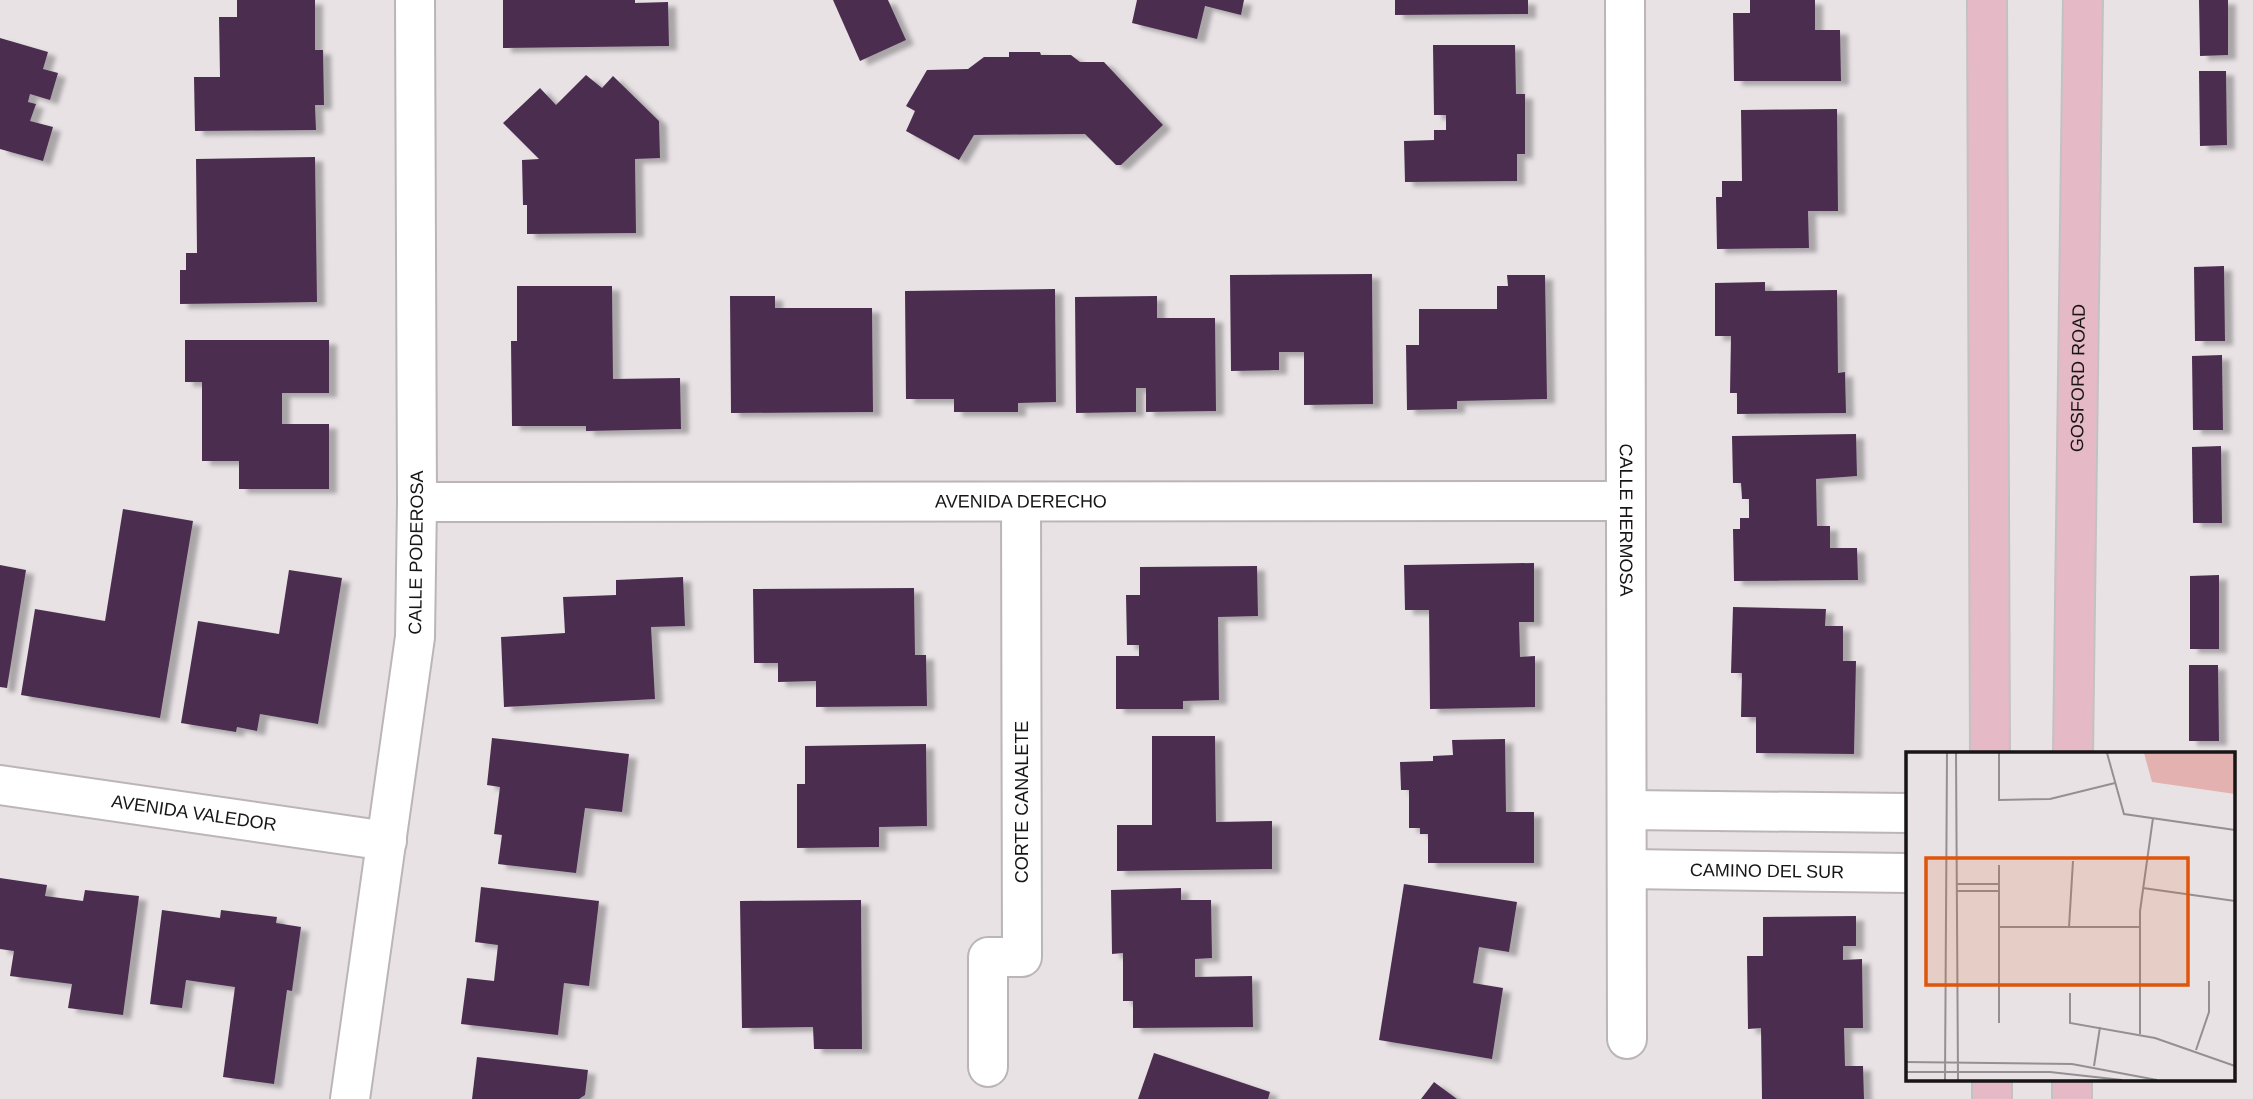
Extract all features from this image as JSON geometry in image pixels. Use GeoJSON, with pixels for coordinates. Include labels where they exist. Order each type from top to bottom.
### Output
{"type":"FeatureCollection","features":[{"type":"Feature","properties":{"kind":"main road"},"geometry":{"type":"LineString","coordinates":[[1987,0],[1990,752]]}},
{"type":"Feature","properties":{"kind":"main road","name":"GOSFORD ROAD"},"geometry":{"type":"LineString","coordinates":[[2073,752],[2082,0]]}},
{"type":"Feature","properties":{"kind":"street","name":"CALLE PODEROSA"},"geometry":{"type":"LineString","coordinates":[[350,1099],[415,638],[415,0]]}},
{"type":"Feature","properties":{"kind":"street","name":"CALLE HERMOSA"},"geometry":{"type":"LineString","coordinates":[[1625,0],[1627,1039]]}},
{"type":"Feature","properties":{"kind":"street","name":"AVENIDA DERECHO"},"geometry":{"type":"LineString","coordinates":[[417,502],[1626,501]]}},
{"type":"Feature","properties":{"kind":"street","name":"CORTE CANALETE"},"geometry":{"type":"LineString","coordinates":[[988,1067],[988,957],[1022,957],[1021,502]]}},
{"type":"Feature","properties":{"kind":"street","name":"AVENIDA VALEDOR"},"geometry":{"type":"LineString","coordinates":[[0,785],[387,841]]}},
{"type":"Feature","properties":{"kind":"street"},"geometry":{"type":"LineString","coordinates":[[1627,810],[1906,813]]}},
{"type":"Feature","properties":{"kind":"street","name":"CAMINO DEL SUR"},"geometry":{"type":"LineString","coordinates":[[1627,869],[1906,873]]}},
{"type":"Feature","properties":{"kind":"building"},"geometry":{"type":"Polygon","coordinates":[[[237,0],[315,0],[315,50],[323,50],[324,105],[315,105],[316,130],[195,131],[194,77],[220,77],[219,17],[237,17],[237,0]]]}},
{"type":"Feature","properties":{"kind":"building"},"geometry":{"type":"Polygon","coordinates":[[[503,0],[668,2],[669,46],[503,48],[503,0]]]}},
{"type":"Feature","properties":{"kind":"building"},"geometry":{"type":"Polygon","coordinates":[[[833,0],[888,0],[906,40],[860,61],[833,0]]]}},
{"type":"Feature","properties":{"kind":"building"},"geometry":{"type":"Polygon","coordinates":[[[1137,0],[1244,0],[1241,15],[1205,6],[1197,39],[1132,23],[1137,0]]]}},
{"type":"Feature","properties":{"kind":"building"},"geometry":{"type":"Polygon","coordinates":[[[1395,0],[1528,0],[1528,14],[1395,15],[1395,0]]]}},
{"type":"Feature","properties":{"kind":"building"},"geometry":{"type":"Polygon","coordinates":[[[1750,0],[1815,0],[1815,30],[1840,30],[1841,81],[1734,81],[1733,13],[1750,13],[1750,0]]]}},
{"type":"Feature","properties":{"kind":"building"},"geometry":{"type":"Polygon","coordinates":[[[2199,0],[2228,0],[2228,55],[2200,56],[2199,0]]]}},
{"type":"Feature","properties":{"kind":"building"},"geometry":{"type":"Polygon","coordinates":[[[0,38],[48,52],[43,69],[58,73],[50,100],[30,94],[28,102],[36,104],[30,121],[53,127],[43,161],[0,149],[0,38]]]}},
{"type":"Feature","properties":{"kind":"building"},"geometry":{"type":"Polygon","coordinates":[[[1433,45],[1515,45],[1516,94],[1525,94],[1525,154],[1517,154],[1517,181],[1405,182],[1404,141],[1434,140],[1434,130],[1446,130],[1446,115],[1434,115],[1433,45]]]}},
{"type":"Feature","properties":{"kind":"building"},"geometry":{"type":"Polygon","coordinates":[[[1009,52],[1071,55],[1080,62],[1104,62],[1163,125],[1121,165],[1116,165],[1085,134],[974,135],[959,160],[906,131],[915,111],[906,106],[927,70],[968,69],[984,57],[1009,57],[1009,52]]]}},
{"type":"Feature","properties":{"kind":"building"},"geometry":{"type":"Polygon","coordinates":[[[2199,71],[2226,71],[2227,145],[2200,146],[2199,71]]]}},
{"type":"Feature","properties":{"kind":"building"},"geometry":{"type":"Polygon","coordinates":[[[586,75],[602,88],[613,76],[659,121],[660,158],[635,159],[636,233],[527,234],[522,160],[539,159],[503,123],[540,88],[556,105],[586,75]]]}},
{"type":"Feature","properties":{"kind":"building"},"geometry":{"type":"Polygon","coordinates":[[[1837,109],[1838,211],[1808,211],[1809,248],[1717,249],[1716,197],[1722,197],[1722,181],[1742,181],[1741,110],[1837,109]]]}},
{"type":"Feature","properties":{"kind":"building"},"geometry":{"type":"Polygon","coordinates":[[[315,157],[317,302],[180,304],[180,270],[186,270],[186,253],[197,253],[196,159],[315,157]]]}},
{"type":"Feature","properties":{"kind":"building"},"geometry":{"type":"Polygon","coordinates":[[[2224,266],[2225,341],[2195,341],[2194,267],[2224,266]]]}},
{"type":"Feature","properties":{"kind":"building"},"geometry":{"type":"Polygon","coordinates":[[[1372,274],[1373,404],[1304,405],[1304,352],[1279,352],[1279,370],[1231,371],[1230,275],[1372,274]]]}},
{"type":"Feature","properties":{"kind":"building"},"geometry":{"type":"Polygon","coordinates":[[[1507,275],[1545,275],[1547,399],[1457,401],[1457,409],[1407,410],[1406,345],[1419,345],[1419,309],[1497,309],[1497,286],[1508,286],[1507,275]]]}},
{"type":"Feature","properties":{"kind":"building"},"geometry":{"type":"Polygon","coordinates":[[[1765,282],[1765,291],[1837,290],[1838,373],[1845,372],[1846,413],[1737,414],[1737,393],[1730,393],[1731,336],[1715,336],[1715,283],[1765,282]]]}},
{"type":"Feature","properties":{"kind":"building"},"geometry":{"type":"Polygon","coordinates":[[[517,286],[612,286],[613,379],[680,378],[681,429],[586,431],[586,426],[512,426],[511,341],[517,341],[517,286]]]}},
{"type":"Feature","properties":{"kind":"building"},"geometry":{"type":"Polygon","coordinates":[[[1055,289],[1056,402],[1018,403],[1018,412],[954,412],[954,399],[906,399],[905,291],[1055,289]]]}},
{"type":"Feature","properties":{"kind":"building"},"geometry":{"type":"Polygon","coordinates":[[[730,296],[775,296],[775,308],[872,308],[873,412],[731,413],[730,296]]]}},
{"type":"Feature","properties":{"kind":"building"},"geometry":{"type":"Polygon","coordinates":[[[1157,296],[1157,318],[1215,318],[1216,411],[1146,412],[1146,388],[1136,388],[1136,412],[1076,413],[1075,297],[1157,296]]]}},
{"type":"Feature","properties":{"kind":"building"},"geometry":{"type":"Polygon","coordinates":[[[185,340],[329,340],[329,393],[282,393],[282,424],[329,424],[329,489],[239,489],[239,461],[202,461],[202,382],[185,382],[185,340]]]}},
{"type":"Feature","properties":{"kind":"building"},"geometry":{"type":"Polygon","coordinates":[[[2222,355],[2223,430],[2193,430],[2192,356],[2222,355]]]}},
{"type":"Feature","properties":{"kind":"building"},"geometry":{"type":"Polygon","coordinates":[[[1856,434],[1857,476],[1816,479],[1817,526],[1830,526],[1830,548],[1857,548],[1858,580],[1734,581],[1733,529],[1740,529],[1740,518],[1749,518],[1749,499],[1742,499],[1741,483],[1733,483],[1732,436],[1856,434]]]}},
{"type":"Feature","properties":{"kind":"building"},"geometry":{"type":"Polygon","coordinates":[[[2221,446],[2222,523],[2193,523],[2192,447],[2221,446]]]}},
{"type":"Feature","properties":{"kind":"building"},"geometry":{"type":"Polygon","coordinates":[[[123,509],[193,521],[160,718],[21,695],[35,609],[105,621],[123,509]]]}},
{"type":"Feature","properties":{"kind":"building"},"geometry":{"type":"Polygon","coordinates":[[[1534,563],[1534,622],[1519,622],[1520,657],[1535,656],[1535,707],[1430,709],[1429,610],[1405,610],[1404,565],[1534,563]]]}},
{"type":"Feature","properties":{"kind":"building"},"geometry":{"type":"Polygon","coordinates":[[[0,565],[26,570],[7,688],[0,687],[0,565]]]}},
{"type":"Feature","properties":{"kind":"building"},"geometry":{"type":"Polygon","coordinates":[[[1257,566],[1258,616],[1218,617],[1219,700],[1183,701],[1183,709],[1116,709],[1116,656],[1139,656],[1139,645],[1127,645],[1126,595],[1140,595],[1140,567],[1257,566]]]}},
{"type":"Feature","properties":{"kind":"building"},"geometry":{"type":"Polygon","coordinates":[[[289,570],[342,578],[318,724],[260,714],[257,731],[237,727],[236,732],[181,723],[198,621],[279,634],[289,570]]]}},
{"type":"Feature","properties":{"kind":"building"},"geometry":{"type":"Polygon","coordinates":[[[2219,575],[2219,649],[2190,649],[2190,576],[2219,575]]]}},
{"type":"Feature","properties":{"kind":"building"},"geometry":{"type":"Polygon","coordinates":[[[683,577],[685,626],[651,627],[655,699],[504,707],[501,637],[565,633],[563,597],[616,595],[616,580],[683,577]]]}},
{"type":"Feature","properties":{"kind":"building"},"geometry":{"type":"Polygon","coordinates":[[[914,588],[915,655],[926,655],[927,706],[816,707],[816,681],[778,682],[778,663],[754,663],[753,589],[914,588]]]}},
{"type":"Feature","properties":{"kind":"building"},"geometry":{"type":"Polygon","coordinates":[[[1733,607],[1826,609],[1825,626],[1843,626],[1843,661],[1856,661],[1854,754],[1756,753],[1756,717],[1741,717],[1742,673],[1731,673],[1733,607]]]}},
{"type":"Feature","properties":{"kind":"building"},"geometry":{"type":"Polygon","coordinates":[[[2189,665],[2218,665],[2219,741],[2189,741],[2189,665]]]}},
{"type":"Feature","properties":{"kind":"building"},"geometry":{"type":"Polygon","coordinates":[[[1152,736],[1215,736],[1216,822],[1272,821],[1272,869],[1117,871],[1117,825],[1152,825],[1152,736]]]}},
{"type":"Feature","properties":{"kind":"building"},"geometry":{"type":"Polygon","coordinates":[[[492,738],[629,754],[622,812],[585,808],[576,873],[498,864],[502,835],[494,834],[500,787],[487,785],[492,738]]]}},
{"type":"Feature","properties":{"kind":"building"},"geometry":{"type":"Polygon","coordinates":[[[1505,739],[1506,812],[1534,812],[1534,863],[1428,863],[1428,834],[1420,834],[1420,828],[1409,828],[1409,790],[1401,790],[1400,762],[1433,761],[1433,756],[1453,755],[1452,740],[1505,739]]]}},
{"type":"Feature","properties":{"kind":"building"},"geometry":{"type":"Polygon","coordinates":[[[926,744],[927,826],[879,827],[879,847],[797,848],[797,784],[805,784],[805,746],[926,744]]]}},
{"type":"Feature","properties":{"kind":"building"},"geometry":{"type":"Polygon","coordinates":[[[0,878],[47,885],[45,896],[83,901],[85,890],[139,896],[123,1015],[68,1008],[72,984],[10,976],[14,951],[0,949],[0,878]]]}},
{"type":"Feature","properties":{"kind":"building"},"geometry":{"type":"Polygon","coordinates":[[[1404,884],[1517,902],[1509,952],[1479,947],[1473,983],[1503,988],[1492,1059],[1379,1040],[1404,884]]]}},
{"type":"Feature","properties":{"kind":"building"},"geometry":{"type":"Polygon","coordinates":[[[481,887],[599,901],[589,986],[564,983],[558,1035],[461,1024],[467,978],[494,981],[498,945],[475,942],[481,887]]]}},
{"type":"Feature","properties":{"kind":"building"},"geometry":{"type":"Polygon","coordinates":[[[1181,888],[1181,900],[1211,900],[1212,958],[1195,959],[1195,977],[1252,976],[1253,1027],[1133,1028],[1133,1001],[1123,1001],[1123,953],[1112,954],[1111,890],[1181,888]]]}},
{"type":"Feature","properties":{"kind":"building"},"geometry":{"type":"Polygon","coordinates":[[[861,900],[862,1049],[814,1049],[813,1027],[742,1028],[740,901],[861,900]]]}},
{"type":"Feature","properties":{"kind":"building"},"geometry":{"type":"Polygon","coordinates":[[[162,910],[220,918],[221,910],[277,917],[276,923],[301,927],[292,991],[287,990],[274,1084],[223,1077],[235,987],[186,980],[182,1008],[150,1004],[162,910]]]}},
{"type":"Feature","properties":{"kind":"building"},"geometry":{"type":"Polygon","coordinates":[[[1856,916],[1856,946],[1843,946],[1843,960],[1862,959],[1863,1028],[1844,1028],[1845,1066],[1863,1066],[1864,1099],[1762,1099],[1761,1028],[1748,1029],[1747,956],[1763,956],[1763,917],[1856,916]]]}},
{"type":"Feature","properties":{"kind":"building"},"geometry":{"type":"Polygon","coordinates":[[[1154,1053],[1270,1092],[1268,1099],[1138,1099],[1154,1053]]]}},
{"type":"Feature","properties":{"kind":"building"},"geometry":{"type":"Polygon","coordinates":[[[477,1057],[588,1070],[585,1095],[579,1099],[472,1099],[477,1057]]]}},
{"type":"Feature","properties":{"kind":"building"},"geometry":{"type":"Polygon","coordinates":[[[1434,1082],[1457,1099],[1421,1099],[1434,1082]]]}}]}
